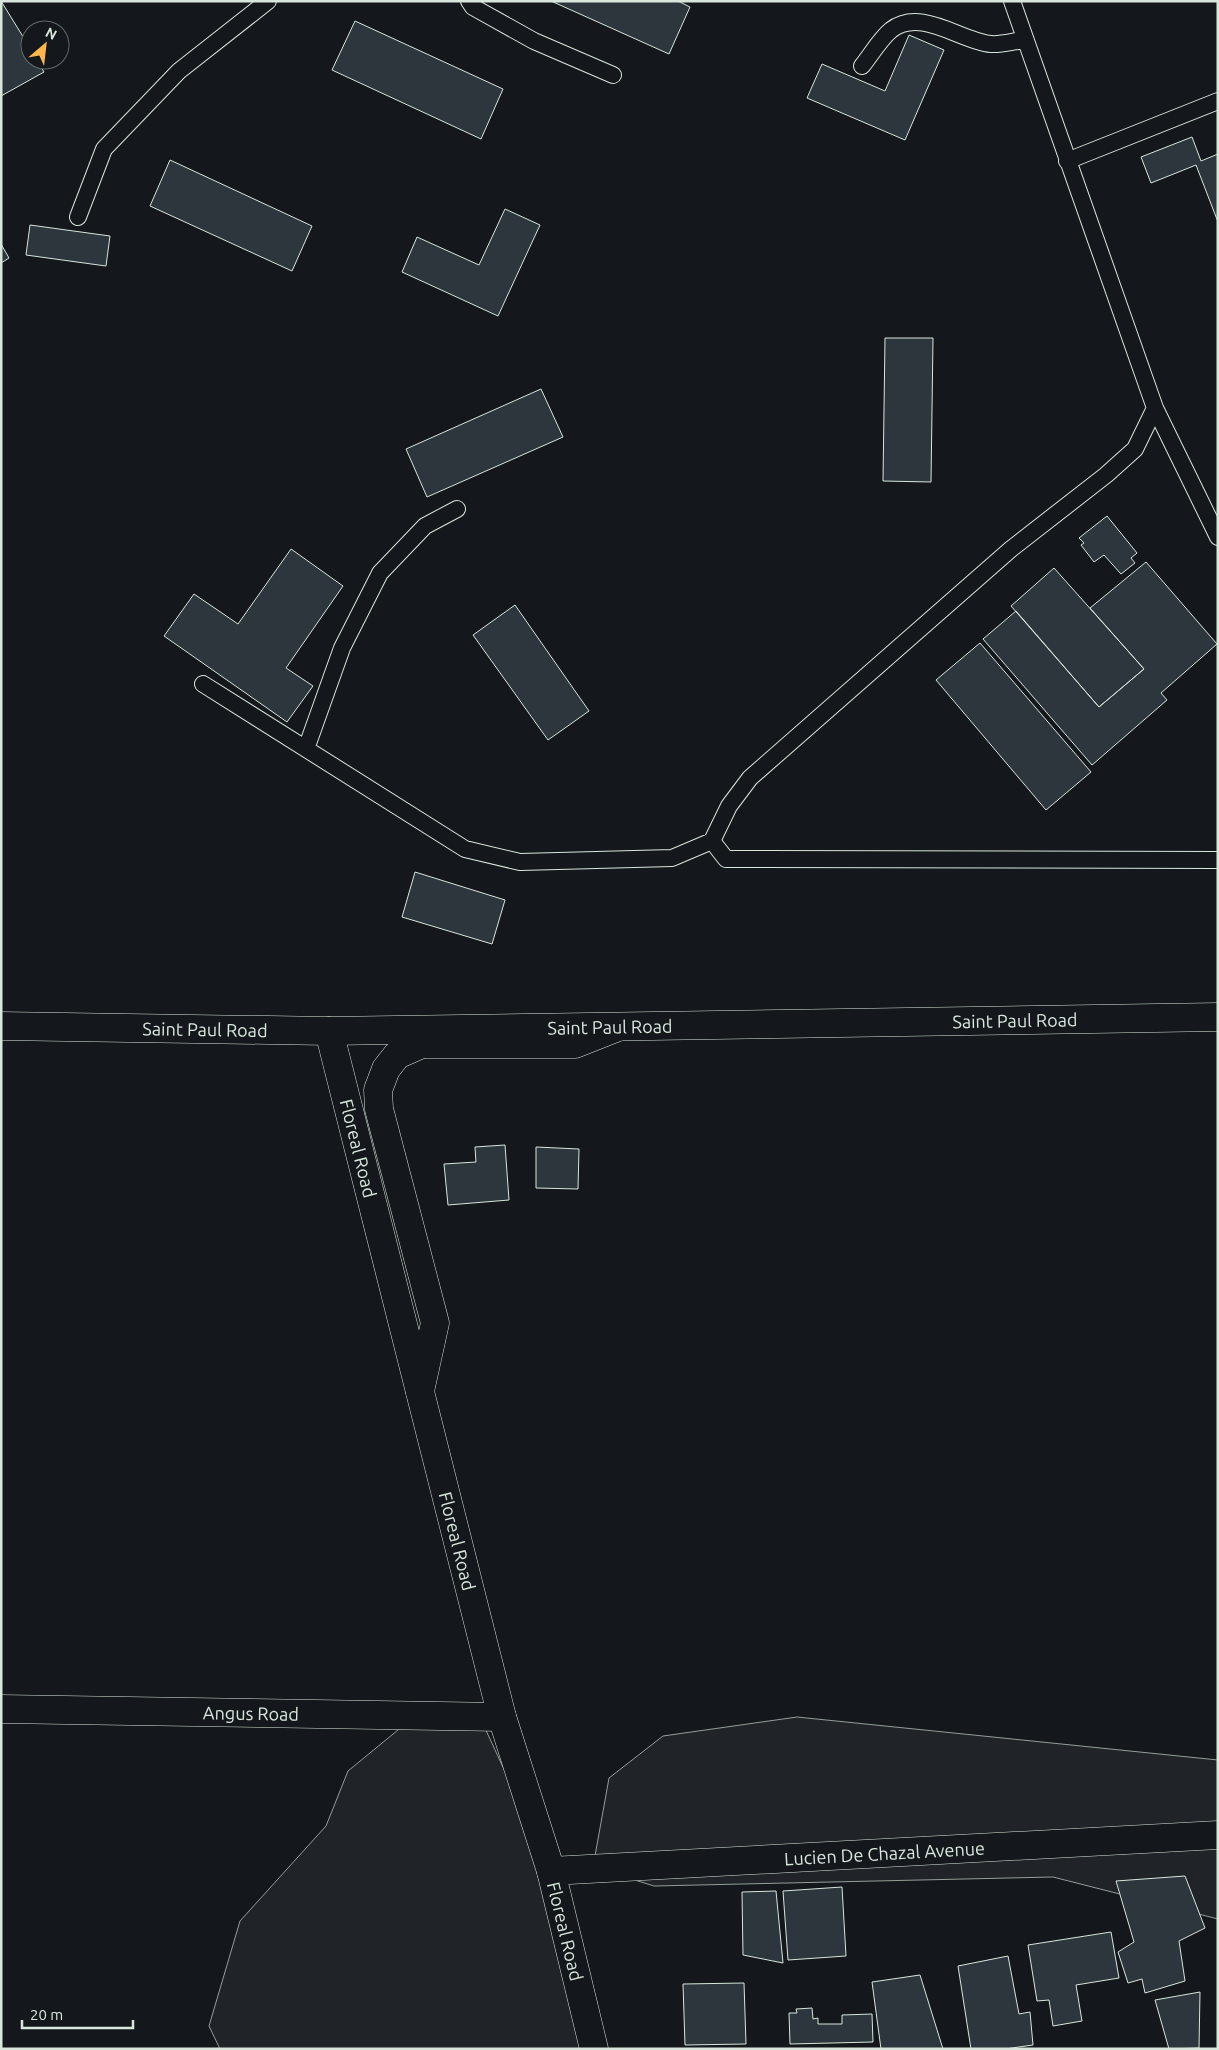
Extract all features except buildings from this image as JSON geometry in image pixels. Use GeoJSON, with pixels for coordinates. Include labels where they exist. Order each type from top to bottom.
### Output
{"type":"FeatureCollection","features":[{"type":"Feature","properties":{"kind":"main road","name":"Saint Paul Road"},"geometry":{"type":"LineString","coordinates":[[1,1026],[329,1031],[1218,1017]]}},
{"type":"Feature","properties":{"kind":"main road"},"geometry":{"type":"LineString","coordinates":[[420,1391],[434,1323],[379,1109],[378,1090],[386,1069],[397,1055],[422,1044],[575,1044],[620,1026]]}},
{"type":"Feature","properties":{"kind":"main road","name":"Floreal Road"},"geometry":{"type":"LineString","coordinates":[[329,1031],[502,1717],[551,1871],[594,2049]]}},
{"type":"Feature","properties":{"kind":"main road","name":"Angus Road"},"geometry":{"type":"LineString","coordinates":[[1,1709],[502,1717]]}},
{"type":"Feature","properties":{"kind":"main road","name":"Lucien De Chazal Avenue"},"geometry":{"type":"LineString","coordinates":[[551,1871],[1218,1836]]}},
{"type":"Feature","properties":{"kind":"lane"},"geometry":{"type":"LineString","coordinates":[[78,217],[104,149],[179,71],[268,1]]}},
{"type":"Feature","properties":{"kind":"lane"},"geometry":{"type":"LineString","coordinates":[[469,1],[473,7],[534,41],[613,75]]}},
{"type":"Feature","properties":{"kind":"lane"},"geometry":{"type":"LineString","coordinates":[[1012,1],[1155,408],[1218,537]]}},
{"type":"Feature","properties":{"kind":"lane"},"geometry":{"type":"LineString","coordinates":[[862,66],[892,30],[913,22],[932,24],[962,37],[992,44],[1025,40]]}},
{"type":"Feature","properties":{"kind":"lane"},"geometry":{"type":"LineString","coordinates":[[1067,161],[1218,101]]}},
{"type":"Feature","properties":{"kind":"lane"},"geometry":{"type":"LineString","coordinates":[[203,684],[465,849],[520,862],[672,858],[712,841],[728,806],[750,778],[1011,549],[1106,475],[1136,449],[1155,408]]}},
{"type":"Feature","properties":{"kind":"lane"},"geometry":{"type":"LineString","coordinates":[[306,749],[342,648],[380,574],[425,526],[457,509]]}},
{"type":"Feature","properties":{"kind":"lane"},"geometry":{"type":"LineString","coordinates":[[712,841],[726,859],[1218,860]]}},
{"type":"Feature","properties":{"kind":"shaded area"},"geometry":{"type":"Polygon","coordinates":[[[415,1716],[484,1726],[551,1871],[583,2049],[220,2049],[209,2026],[240,1921],[326,1826],[348,1771],[415,1716]]]}},
{"type":"Feature","properties":{"kind":"shaded area"},"geometry":{"type":"Polygon","coordinates":[[[797,1717],[1218,1760],[1218,1919],[1053,1877],[654,1886],[593,1867],[609,1778],[663,1736],[797,1717]]]}}]}
